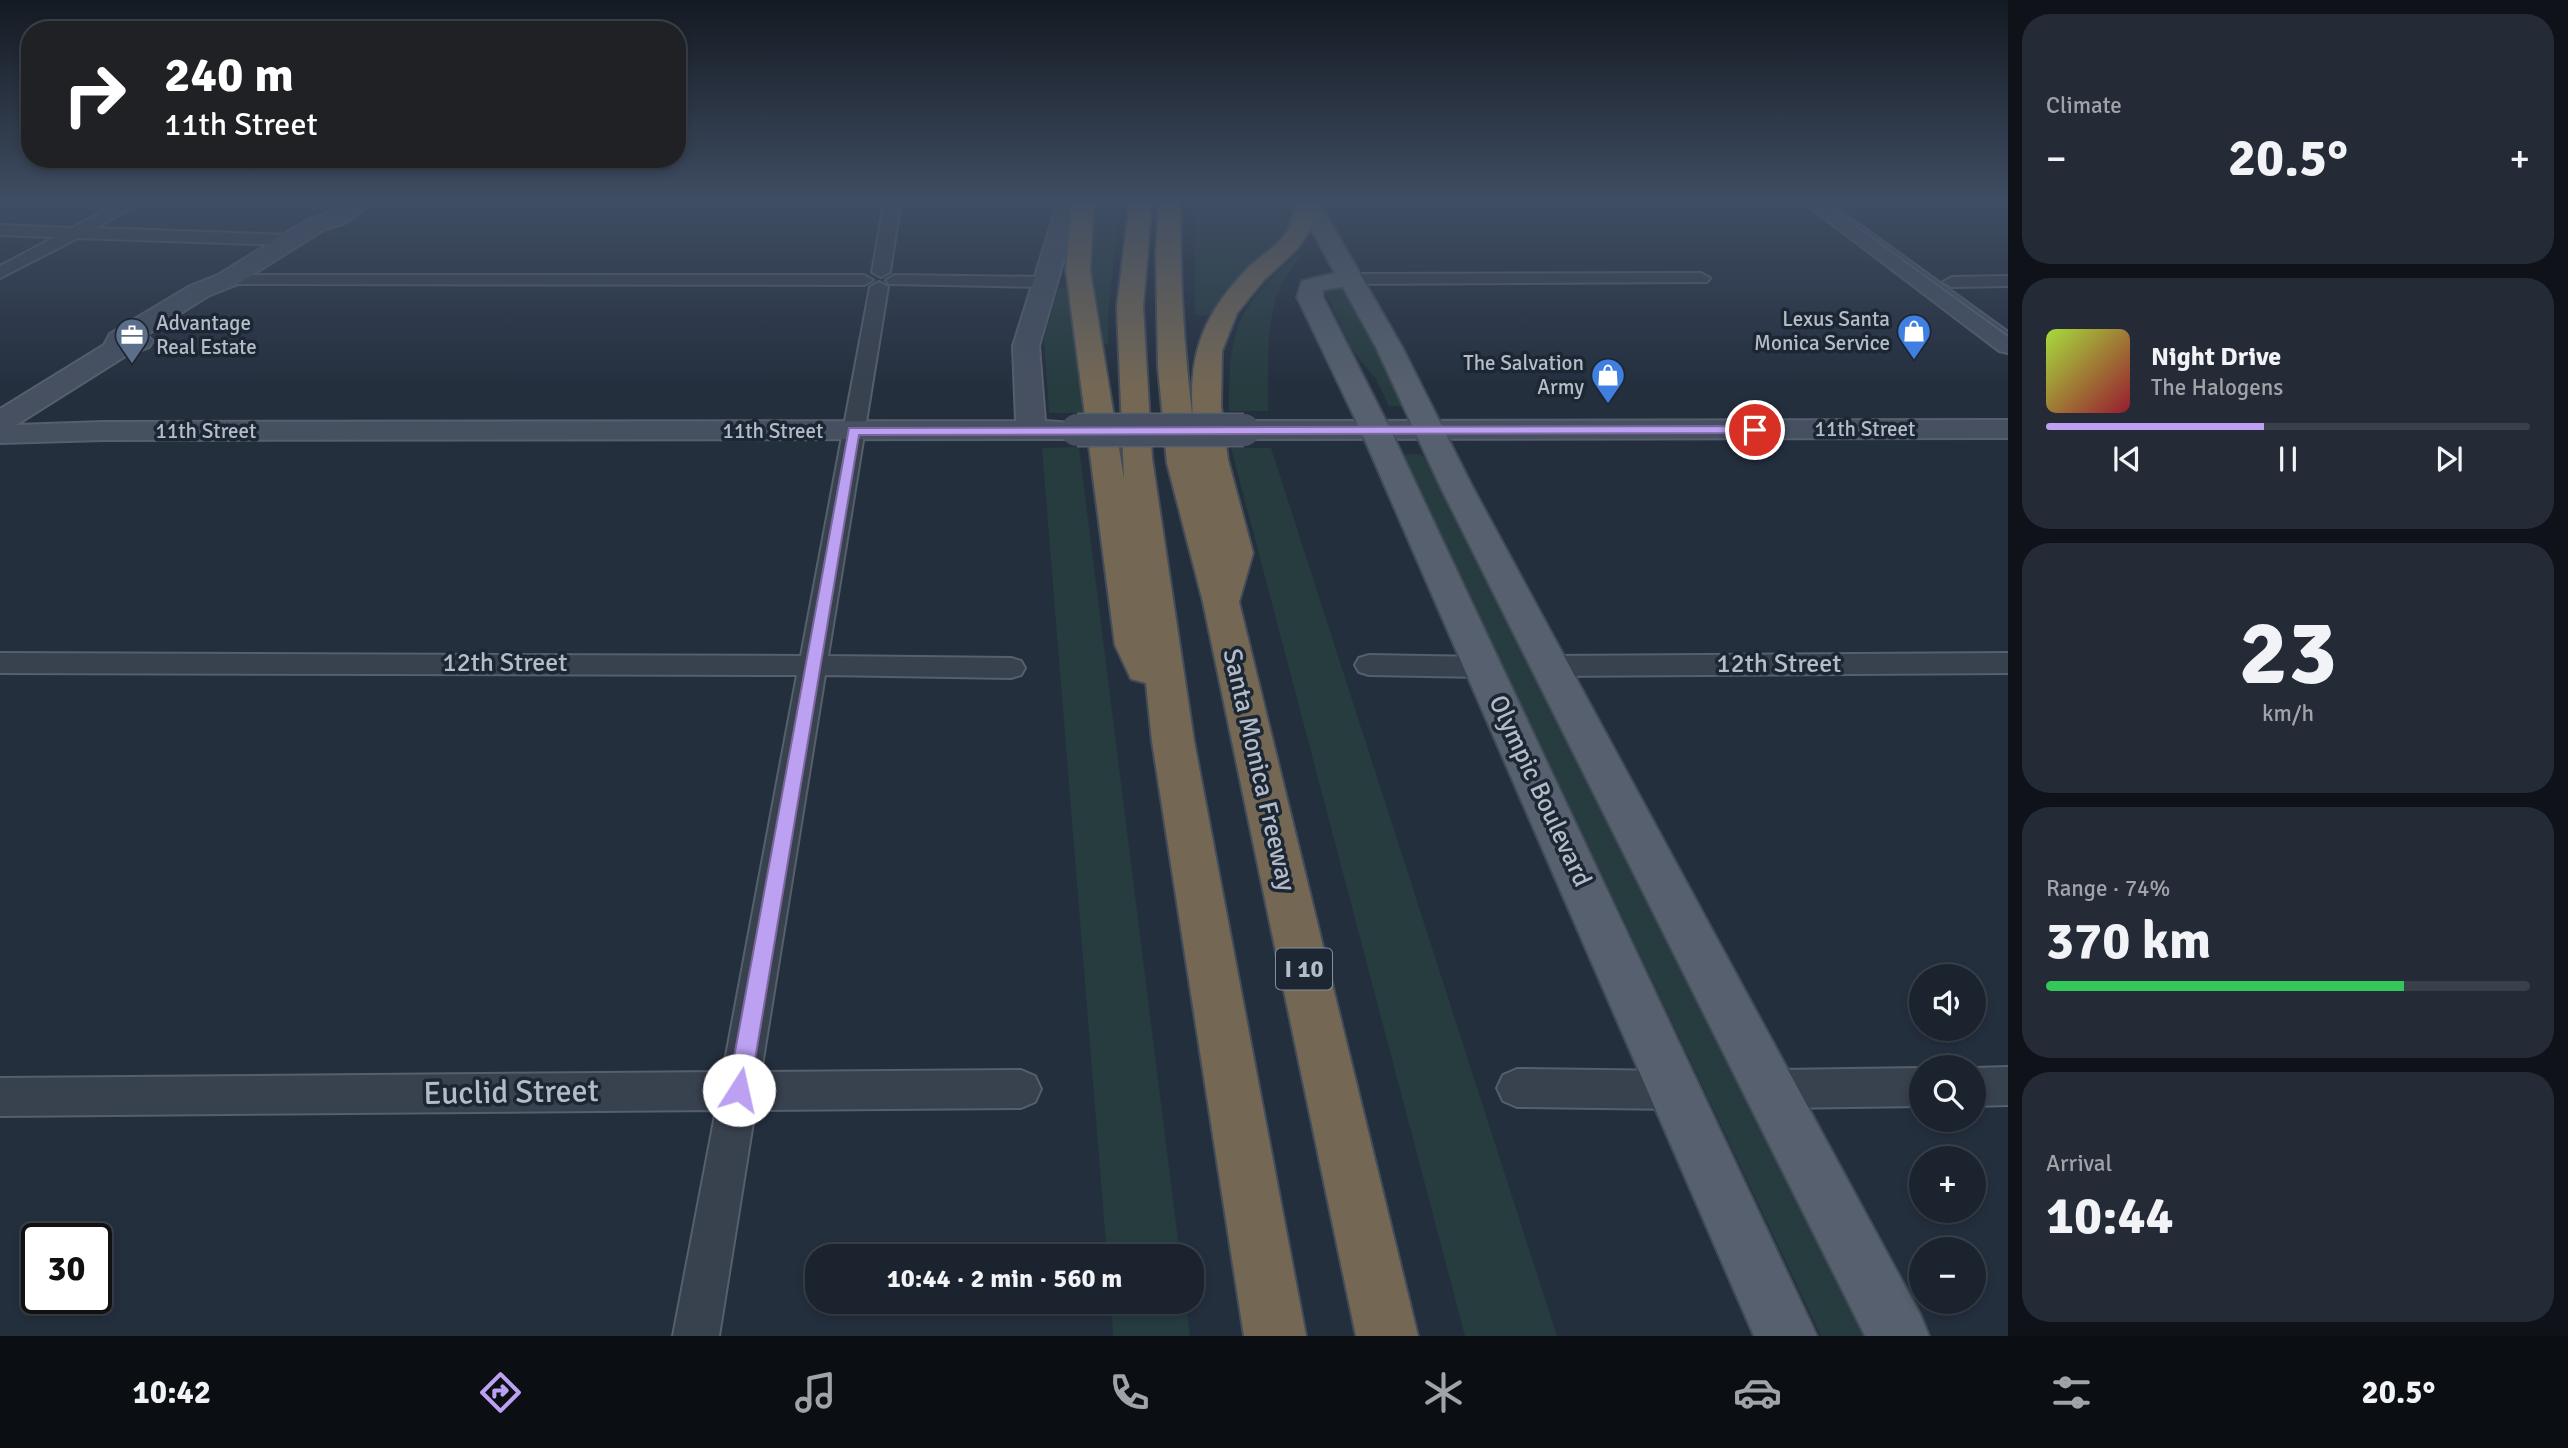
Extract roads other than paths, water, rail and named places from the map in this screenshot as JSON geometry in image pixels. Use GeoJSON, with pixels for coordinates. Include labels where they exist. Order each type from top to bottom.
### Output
{"type":"FeatureCollection","features":[{"type":"Feature","properties":{"kind":"highway"},"geometry":{"type":"LineString","coordinates":[[1079,261],[1088,351],[1134,645],[1173,741]]}},
{"type":"Feature","properties":{"kind":"highway"},"geometry":{"type":"LineString","coordinates":[[1135,261],[1130,307],[1137,458],[1173,741],[1275,1336]]}},
{"type":"Feature","properties":{"kind":"highway","name":"Santa Monica Freeway"},"geometry":{"type":"LineString","coordinates":[[1168,261],[1172,367],[1183,463],[1221,602],[1387,1336]]}},
{"type":"Feature","properties":{"kind":"highway"},"geometry":{"type":"LineString","coordinates":[[1221,602],[1236,553],[1213,460],[1206,406],[1208,351],[1215,331],[1233,301],[1270,261]]}},
{"type":"Feature","properties":{"kind":"main road"},"geometry":{"type":"LineString","coordinates":[[0,422],[117,349],[140,341],[217,292],[227,280],[256,261]]}},
{"type":"Feature","properties":{"kind":"main road"},"geometry":{"type":"LineString","coordinates":[[1031,430],[1026,346],[1051,261]]}},
{"type":"Feature","properties":{"kind":"main road"},"geometry":{"type":"LineString","coordinates":[[1343,261],[1898,1336]]}},
{"type":"Feature","properties":{"kind":"main road"},"geometry":{"type":"LineString","coordinates":[[1895,261],[2008,345]]}},
{"type":"Feature","properties":{"kind":"main road"},"geometry":{"type":"LineString","coordinates":[[1923,261],[2008,321]]}},
{"type":"Feature","properties":{"kind":"main road","name":"Olympic Boulevard"},"geometry":{"type":"LineString","coordinates":[[1353,279],[1317,283],[1311,286],[1310,297],[1376,431],[1677,1090],[1786,1336]]}},
{"type":"Feature","properties":{"kind":"main road","name":"11th Street"},"geometry":{"type":"LineString","coordinates":[[0,434],[103,431],[2008,429]]}},
{"type":"Feature","properties":{"kind":"street"},"geometry":{"type":"LineString","coordinates":[[0,273],[22,261]]}},
{"type":"Feature","properties":{"kind":"street"},"geometry":{"type":"LineString","coordinates":[[696,1336],[883,261]]}},
{"type":"Feature","properties":{"kind":"street"},"geometry":{"type":"LineString","coordinates":[[1353,279],[1701,278]]}},
{"type":"Feature","properties":{"kind":"street"},"geometry":{"type":"LineString","coordinates":[[227,280],[1045,282]]}},
{"type":"Feature","properties":{"kind":"street"},"geometry":{"type":"LineString","coordinates":[[1952,282],[2008,281]]}},
{"type":"Feature","properties":{"kind":"street","name":"12th Street"},"geometry":{"type":"LineString","coordinates":[[0,663],[1011,668]]}},
{"type":"Feature","properties":{"kind":"street","name":"12th Street"},"geometry":{"type":"LineString","coordinates":[[1550,666],[2008,663]]}},
{"type":"Feature","properties":{"kind":"street"},"geometry":{"type":"LineString","coordinates":[[1369,665],[1483,667]]}},
{"type":"Feature","properties":{"kind":"street"},"geometry":{"type":"LineString","coordinates":[[1986,1087],[2008,1086]]}},
{"type":"Feature","properties":{"kind":"street"},"geometry":{"type":"LineString","coordinates":[[1771,1089],[1909,1087]]}},
{"type":"Feature","properties":{"kind":"street"},"geometry":{"type":"LineString","coordinates":[[1517,1088],[1677,1090]]}},
{"type":"Feature","properties":{"kind":"street","name":"Euclid Street"},"geometry":{"type":"LineString","coordinates":[[0,1097],[1021,1089]]}},
{"type":"Feature","properties":{"kind":"tram line"},"geometry":{"type":"LineString","coordinates":[[1905,261],[2008,336]]}},
{"type":"Feature","properties":{"kind":"place","name":"Lexus Santa Monica Service"},"geometry":{"type":"Point","coordinates":[1914,361]}},
{"type":"Feature","properties":{"kind":"place","name":"Advantage Real Estate"},"geometry":{"type":"Point","coordinates":[132,365]}},
{"type":"Feature","properties":{"kind":"place","name":"The Salvation Army"},"geometry":{"type":"Point","coordinates":[1608,405]}}]}
